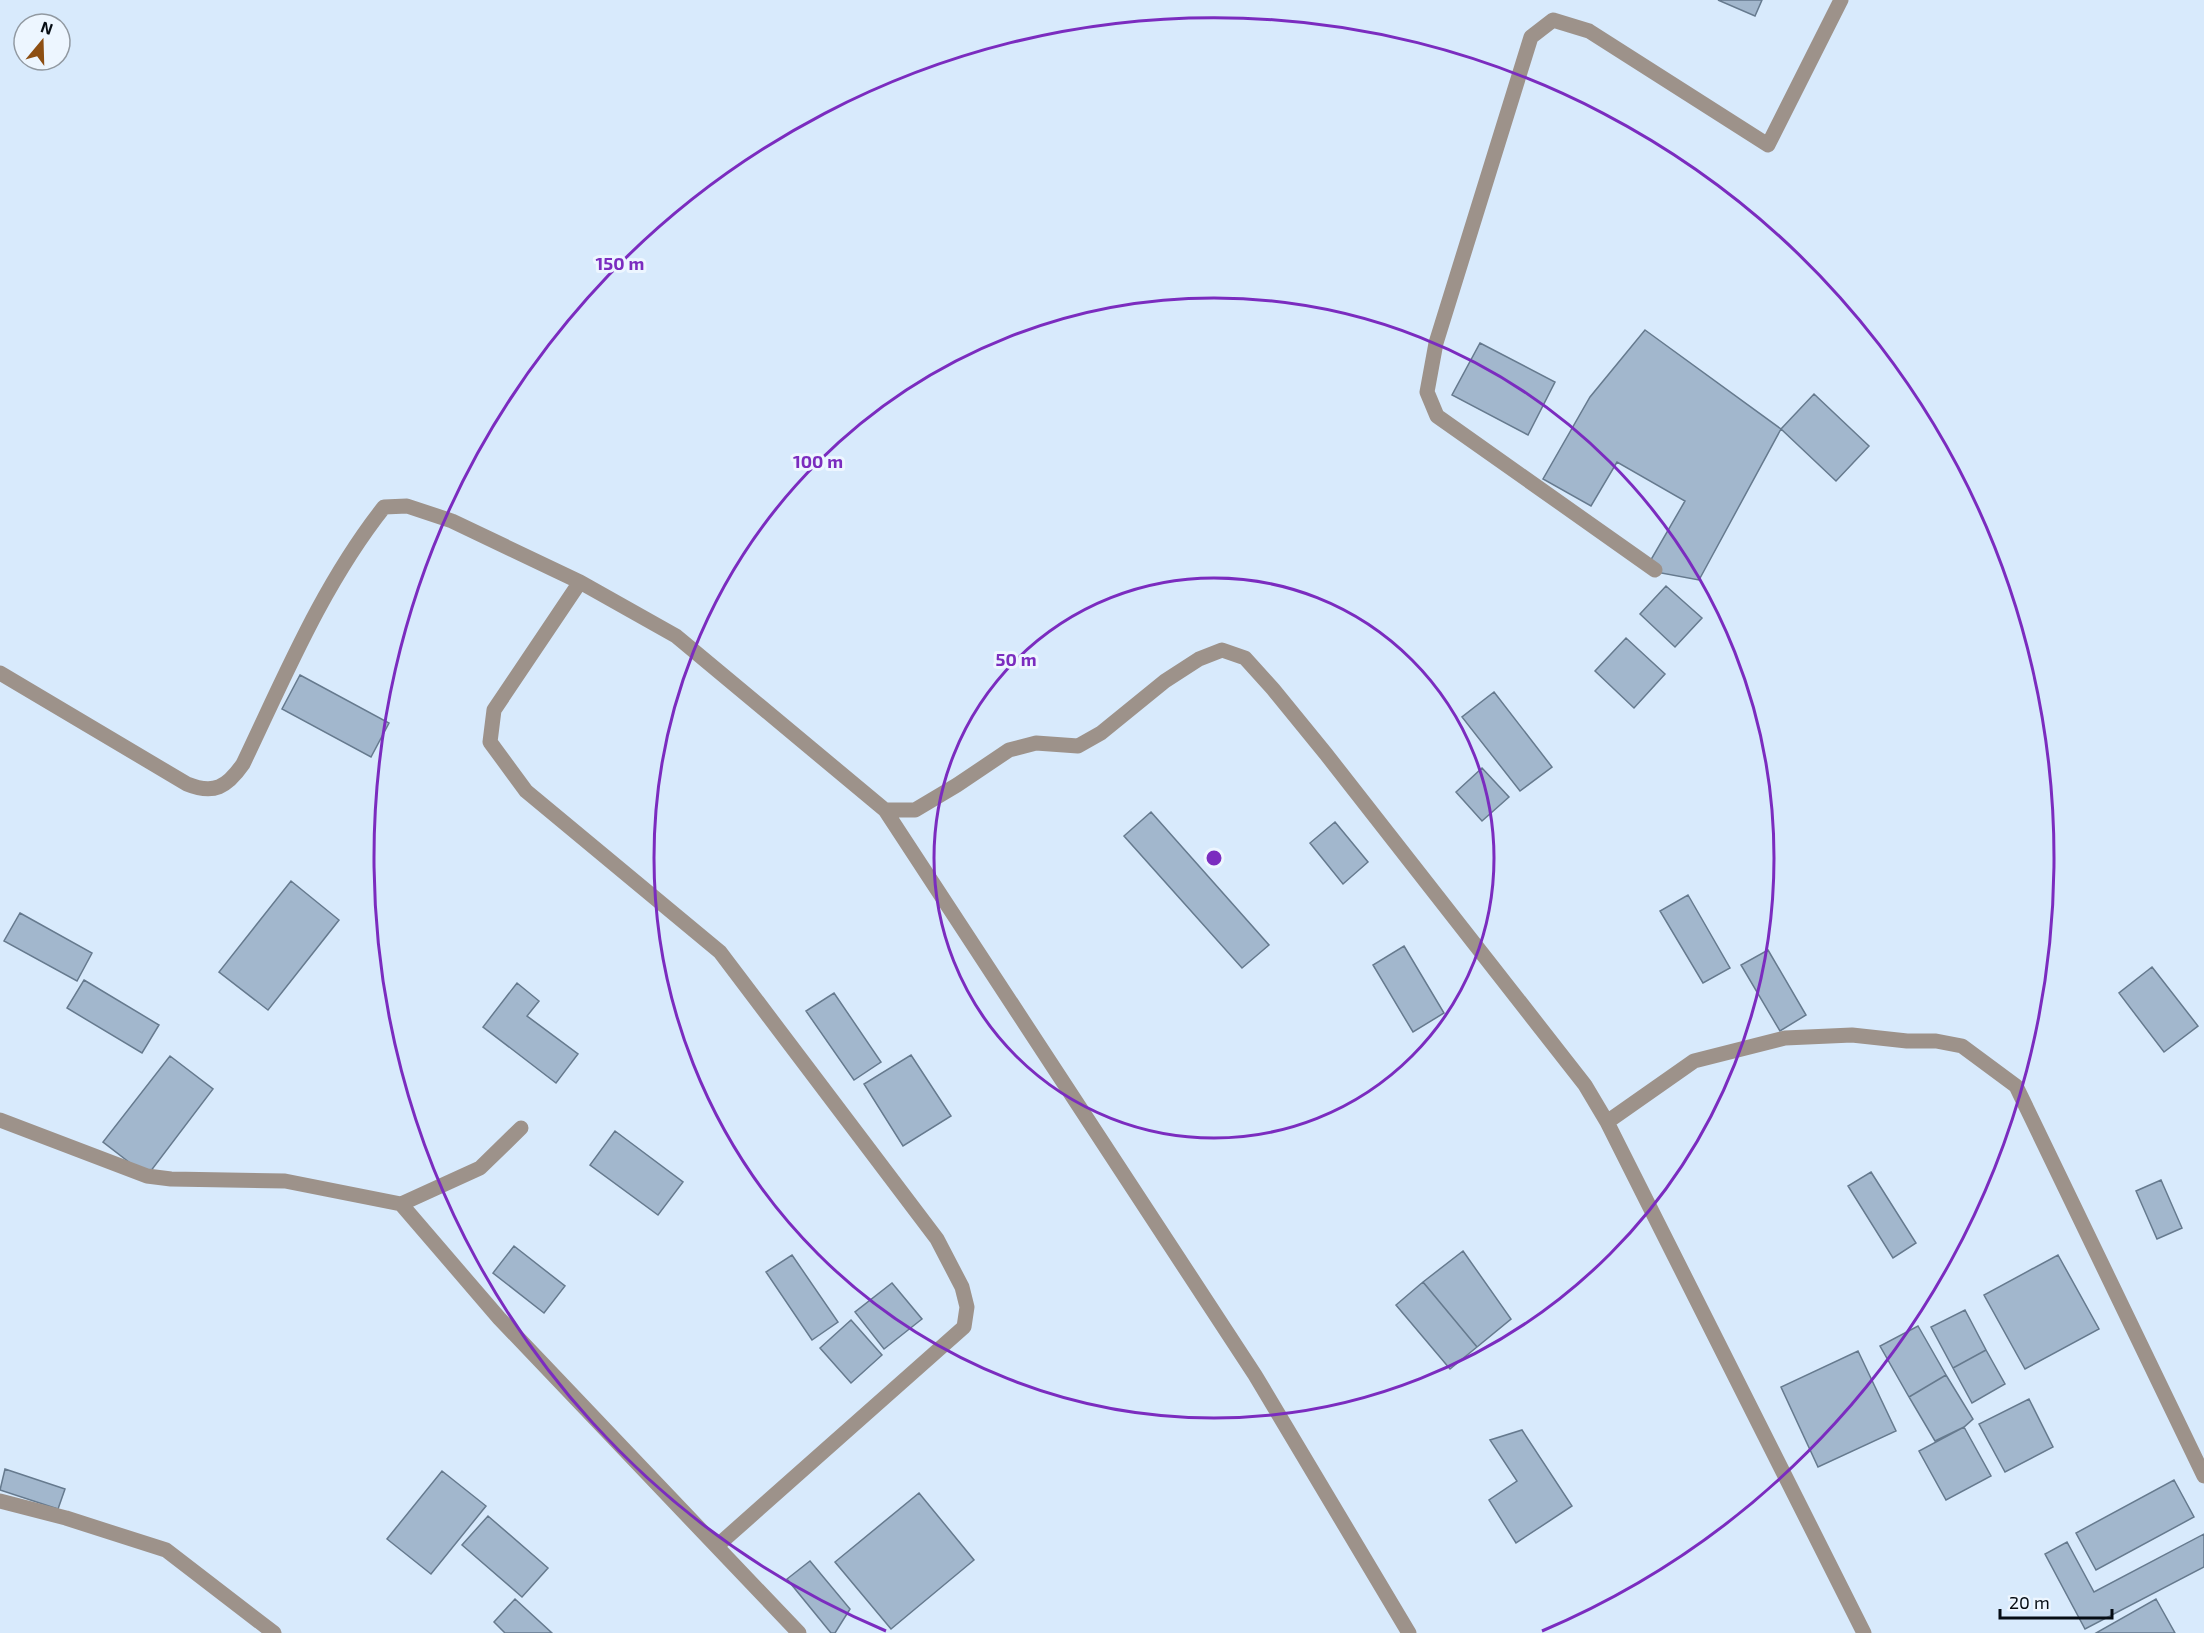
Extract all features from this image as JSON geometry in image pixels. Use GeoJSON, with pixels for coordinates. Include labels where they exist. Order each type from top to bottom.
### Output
{"type":"FeatureCollection","features":[{"type":"Feature","properties":{"kind":"street"},"geometry":{"type":"LineString","coordinates":[[1655,570],[1437,416],[1426,392],[1436,343],[1531,37],[1552,20],[1590,31],[1768,145],[1841,0]]}},
{"type":"Feature","properties":{"kind":"street"},"geometry":{"type":"LineString","coordinates":[[0,673],[187,784],[201,789],[216,789],[233,778],[243,764],[314,615],[368,526],[384,507],[407,506],[452,521],[580,582],[676,636],[885,810],[1255,1375],[1409,1633]]}},
{"type":"Feature","properties":{"kind":"street"},"geometry":{"type":"LineString","coordinates":[[580,582],[494,710],[490,742],[526,791],[720,952],[937,1239],[962,1287],[967,1307],[964,1327],[717,1546]]}},
{"type":"Feature","properties":{"kind":"street"},"geometry":{"type":"LineString","coordinates":[[885,810],[915,810],[1010,750],[1036,743],[1078,746],[1101,733],[1165,681],[1199,659],[1222,650],[1245,658],[1326,754],[1578,1076],[1607,1122],[1864,1633]]}},
{"type":"Feature","properties":{"kind":"street"},"geometry":{"type":"LineString","coordinates":[[1607,1122],[1694,1061],[1785,1038],[1852,1035],[1907,1041],[1936,1041],[1962,1046],[2016,1086],[2204,1476]]}},
{"type":"Feature","properties":{"kind":"street"},"geometry":{"type":"LineString","coordinates":[[0,1120],[147,1176],[171,1179],[285,1181],[401,1204],[480,1168],[521,1128]]}},
{"type":"Feature","properties":{"kind":"street"},"geometry":{"type":"LineString","coordinates":[[401,1204],[500,1318],[799,1633]]}},
{"type":"Feature","properties":{"kind":"street"},"geometry":{"type":"LineString","coordinates":[[0,1501],[66,1518],[166,1550],[274,1633]]}},
{"type":"Feature","properties":{"kind":"building"},"geometry":{"type":"Polygon","coordinates":[[[1718,0],[1762,0],[1755,16],[1718,0]]]}},
{"type":"Feature","properties":{"kind":"building"},"geometry":{"type":"Polygon","coordinates":[[[1645,330],[1781,429],[1699,580],[1645,570],[1685,501],[1617,462],[1591,506],[1543,479],[1590,397],[1645,330]]]}},
{"type":"Feature","properties":{"kind":"building"},"geometry":{"type":"Polygon","coordinates":[[[1480,343],[1555,382],[1528,435],[1452,395],[1480,343]]]}},
{"type":"Feature","properties":{"kind":"building"},"geometry":{"type":"Polygon","coordinates":[[[1814,394],[1869,446],[1836,481],[1781,429],[1814,394]]]}},
{"type":"Feature","properties":{"kind":"building"},"geometry":{"type":"Polygon","coordinates":[[[1666,586],[1702,618],[1675,647],[1640,614],[1666,586]]]}},
{"type":"Feature","properties":{"kind":"building"},"geometry":{"type":"Polygon","coordinates":[[[1626,638],[1665,674],[1634,708],[1595,671],[1626,638]]]}},
{"type":"Feature","properties":{"kind":"building"},"geometry":{"type":"Polygon","coordinates":[[[300,675],[389,723],[371,757],[282,709],[300,675]]]}},
{"type":"Feature","properties":{"kind":"building"},"geometry":{"type":"Polygon","coordinates":[[[1494,692],[1552,767],[1520,791],[1462,717],[1494,692]]]}},
{"type":"Feature","properties":{"kind":"building"},"geometry":{"type":"Polygon","coordinates":[[[1482,768],[1509,797],[1482,821],[1456,792],[1482,768]]]}},
{"type":"Feature","properties":{"kind":"building"},"geometry":{"type":"Polygon","coordinates":[[[1151,812],[1269,945],[1242,968],[1124,836],[1151,812]]]}},
{"type":"Feature","properties":{"kind":"building"},"geometry":{"type":"Polygon","coordinates":[[[1335,822],[1368,862],[1343,884],[1310,843],[1335,822]]]}},
{"type":"Feature","properties":{"kind":"building"},"geometry":{"type":"Polygon","coordinates":[[[291,881],[339,920],[268,1010],[219,972],[291,881]]]}},
{"type":"Feature","properties":{"kind":"building"},"geometry":{"type":"Polygon","coordinates":[[[1688,895],[1730,968],[1703,983],[1660,911],[1688,895]]]}},
{"type":"Feature","properties":{"kind":"building"},"geometry":{"type":"Polygon","coordinates":[[[20,913],[92,953],[77,981],[4,941],[20,913]]]}},
{"type":"Feature","properties":{"kind":"building"},"geometry":{"type":"Polygon","coordinates":[[[1404,946],[1444,1013],[1413,1032],[1373,965],[1404,946]]]}},
{"type":"Feature","properties":{"kind":"building"},"geometry":{"type":"Polygon","coordinates":[[[1768,950],[1806,1015],[1780,1031],[1741,965],[1768,950]]]}},
{"type":"Feature","properties":{"kind":"building"},"geometry":{"type":"Polygon","coordinates":[[[2152,967],[2198,1026],[2164,1052],[2119,993],[2152,967]]]}},
{"type":"Feature","properties":{"kind":"building"},"geometry":{"type":"Polygon","coordinates":[[[84,980],[159,1025],[142,1053],[67,1008],[84,980]]]}},
{"type":"Feature","properties":{"kind":"building"},"geometry":{"type":"Polygon","coordinates":[[[517,983],[539,1001],[527,1016],[578,1054],[556,1083],[483,1027],[517,983]]]}},
{"type":"Feature","properties":{"kind":"building"},"geometry":{"type":"Polygon","coordinates":[[[834,993],[881,1062],[854,1080],[806,1011],[834,993]]]}},
{"type":"Feature","properties":{"kind":"building"},"geometry":{"type":"Polygon","coordinates":[[[911,1055],[951,1116],[903,1146],[864,1084],[911,1055]]]}},
{"type":"Feature","properties":{"kind":"building"},"geometry":{"type":"Polygon","coordinates":[[[170,1056],[213,1089],[147,1176],[103,1142],[170,1056]]]}},
{"type":"Feature","properties":{"kind":"building"},"geometry":{"type":"Polygon","coordinates":[[[615,1131],[683,1182],[658,1215],[590,1165],[615,1131]]]}},
{"type":"Feature","properties":{"kind":"building"},"geometry":{"type":"Polygon","coordinates":[[[1871,1172],[1916,1243],[1893,1258],[1848,1186],[1871,1172]]]}},
{"type":"Feature","properties":{"kind":"building"},"geometry":{"type":"Polygon","coordinates":[[[2161,1180],[2182,1228],[2157,1239],[2136,1191],[2161,1180]]]}},
{"type":"Feature","properties":{"kind":"building"},"geometry":{"type":"Polygon","coordinates":[[[514,1246],[565,1286],[544,1313],[493,1273],[514,1246]]]}},
{"type":"Feature","properties":{"kind":"building"},"geometry":{"type":"Polygon","coordinates":[[[1463,1251],[1511,1319],[1477,1347],[1423,1282],[1463,1251]]]}},
{"type":"Feature","properties":{"kind":"building"},"geometry":{"type":"Polygon","coordinates":[[[792,1255],[838,1322],[812,1340],[766,1272],[792,1255]]]}},
{"type":"Feature","properties":{"kind":"building"},"geometry":{"type":"Polygon","coordinates":[[[2058,1255],[2099,1329],[2025,1369],[1984,1295],[2058,1255]]]}},
{"type":"Feature","properties":{"kind":"building"},"geometry":{"type":"Polygon","coordinates":[[[1423,1282],[1477,1347],[1450,1369],[1396,1305],[1423,1282]]]}},
{"type":"Feature","properties":{"kind":"building"},"geometry":{"type":"Polygon","coordinates":[[[892,1283],[922,1319],[884,1349],[855,1312],[892,1283]]]}},
{"type":"Feature","properties":{"kind":"building"},"geometry":{"type":"Polygon","coordinates":[[[1965,1310],[1986,1350],[1953,1368],[1931,1327],[1965,1310]]]}},
{"type":"Feature","properties":{"kind":"building"},"geometry":{"type":"Polygon","coordinates":[[[851,1320],[882,1355],[851,1383],[820,1348],[851,1320]]]}},
{"type":"Feature","properties":{"kind":"building"},"geometry":{"type":"Polygon","coordinates":[[[1918,1326],[1946,1375],[1909,1397],[1880,1346],[1918,1326]]]}},
{"type":"Feature","properties":{"kind":"building"},"geometry":{"type":"Polygon","coordinates":[[[1986,1350],[2005,1384],[1972,1403],[1953,1368],[1986,1350]]]}},
{"type":"Feature","properties":{"kind":"building"},"geometry":{"type":"Polygon","coordinates":[[[1858,1351],[1896,1431],[1818,1467],[1781,1387],[1858,1351]]]}},
{"type":"Feature","properties":{"kind":"building"},"geometry":{"type":"Polygon","coordinates":[[[1946,1375],[1973,1419],[1964,1427],[1935,1441],[1909,1397],[1946,1375]]]}},
{"type":"Feature","properties":{"kind":"building"},"geometry":{"type":"Polygon","coordinates":[[[2029,1399],[2053,1447],[2005,1472],[1979,1424],[2029,1399]]]}},
{"type":"Feature","properties":{"kind":"building"},"geometry":{"type":"Polygon","coordinates":[[[1964,1427],[1991,1476],[1946,1500],[1919,1451],[1964,1427]]]}},
{"type":"Feature","properties":{"kind":"building"},"geometry":{"type":"Polygon","coordinates":[[[1522,1430],[1572,1506],[1516,1543],[1489,1500],[1517,1481],[1490,1440],[1522,1430]]]}},
{"type":"Feature","properties":{"kind":"building"},"geometry":{"type":"Polygon","coordinates":[[[5,1469],[65,1489],[58,1509],[0,1490],[5,1469]]]}},
{"type":"Feature","properties":{"kind":"building"},"geometry":{"type":"Polygon","coordinates":[[[442,1471],[486,1506],[431,1574],[387,1539],[442,1471]]]}},
{"type":"Feature","properties":{"kind":"building"},"geometry":{"type":"Polygon","coordinates":[[[2174,1480],[2194,1517],[2096,1570],[2076,1533],[2174,1480]]]}},
{"type":"Feature","properties":{"kind":"building"},"geometry":{"type":"Polygon","coordinates":[[[919,1493],[974,1560],[891,1629],[835,1562],[919,1493]]]}},
{"type":"Feature","properties":{"kind":"building"},"geometry":{"type":"Polygon","coordinates":[[[488,1516],[548,1568],[522,1597],[462,1545],[488,1516]]]}},
{"type":"Feature","properties":{"kind":"building"},"geometry":{"type":"Polygon","coordinates":[[[2204,1534],[2204,1567],[2085,1629],[2045,1554],[2067,1542],[2094,1592],[2204,1534]]]}},
{"type":"Feature","properties":{"kind":"building"},"geometry":{"type":"Polygon","coordinates":[[[810,1561],[850,1609],[835,1633],[831,1633],[787,1579],[810,1561]]]}},
{"type":"Feature","properties":{"kind":"building"},"geometry":{"type":"Polygon","coordinates":[[[515,1599],[552,1633],[505,1633],[494,1622],[515,1599]]]}},
{"type":"Feature","properties":{"kind":"building"},"geometry":{"type":"Polygon","coordinates":[[[2156,1599],[2175,1633],[2096,1633],[2156,1599]]]}}]}
